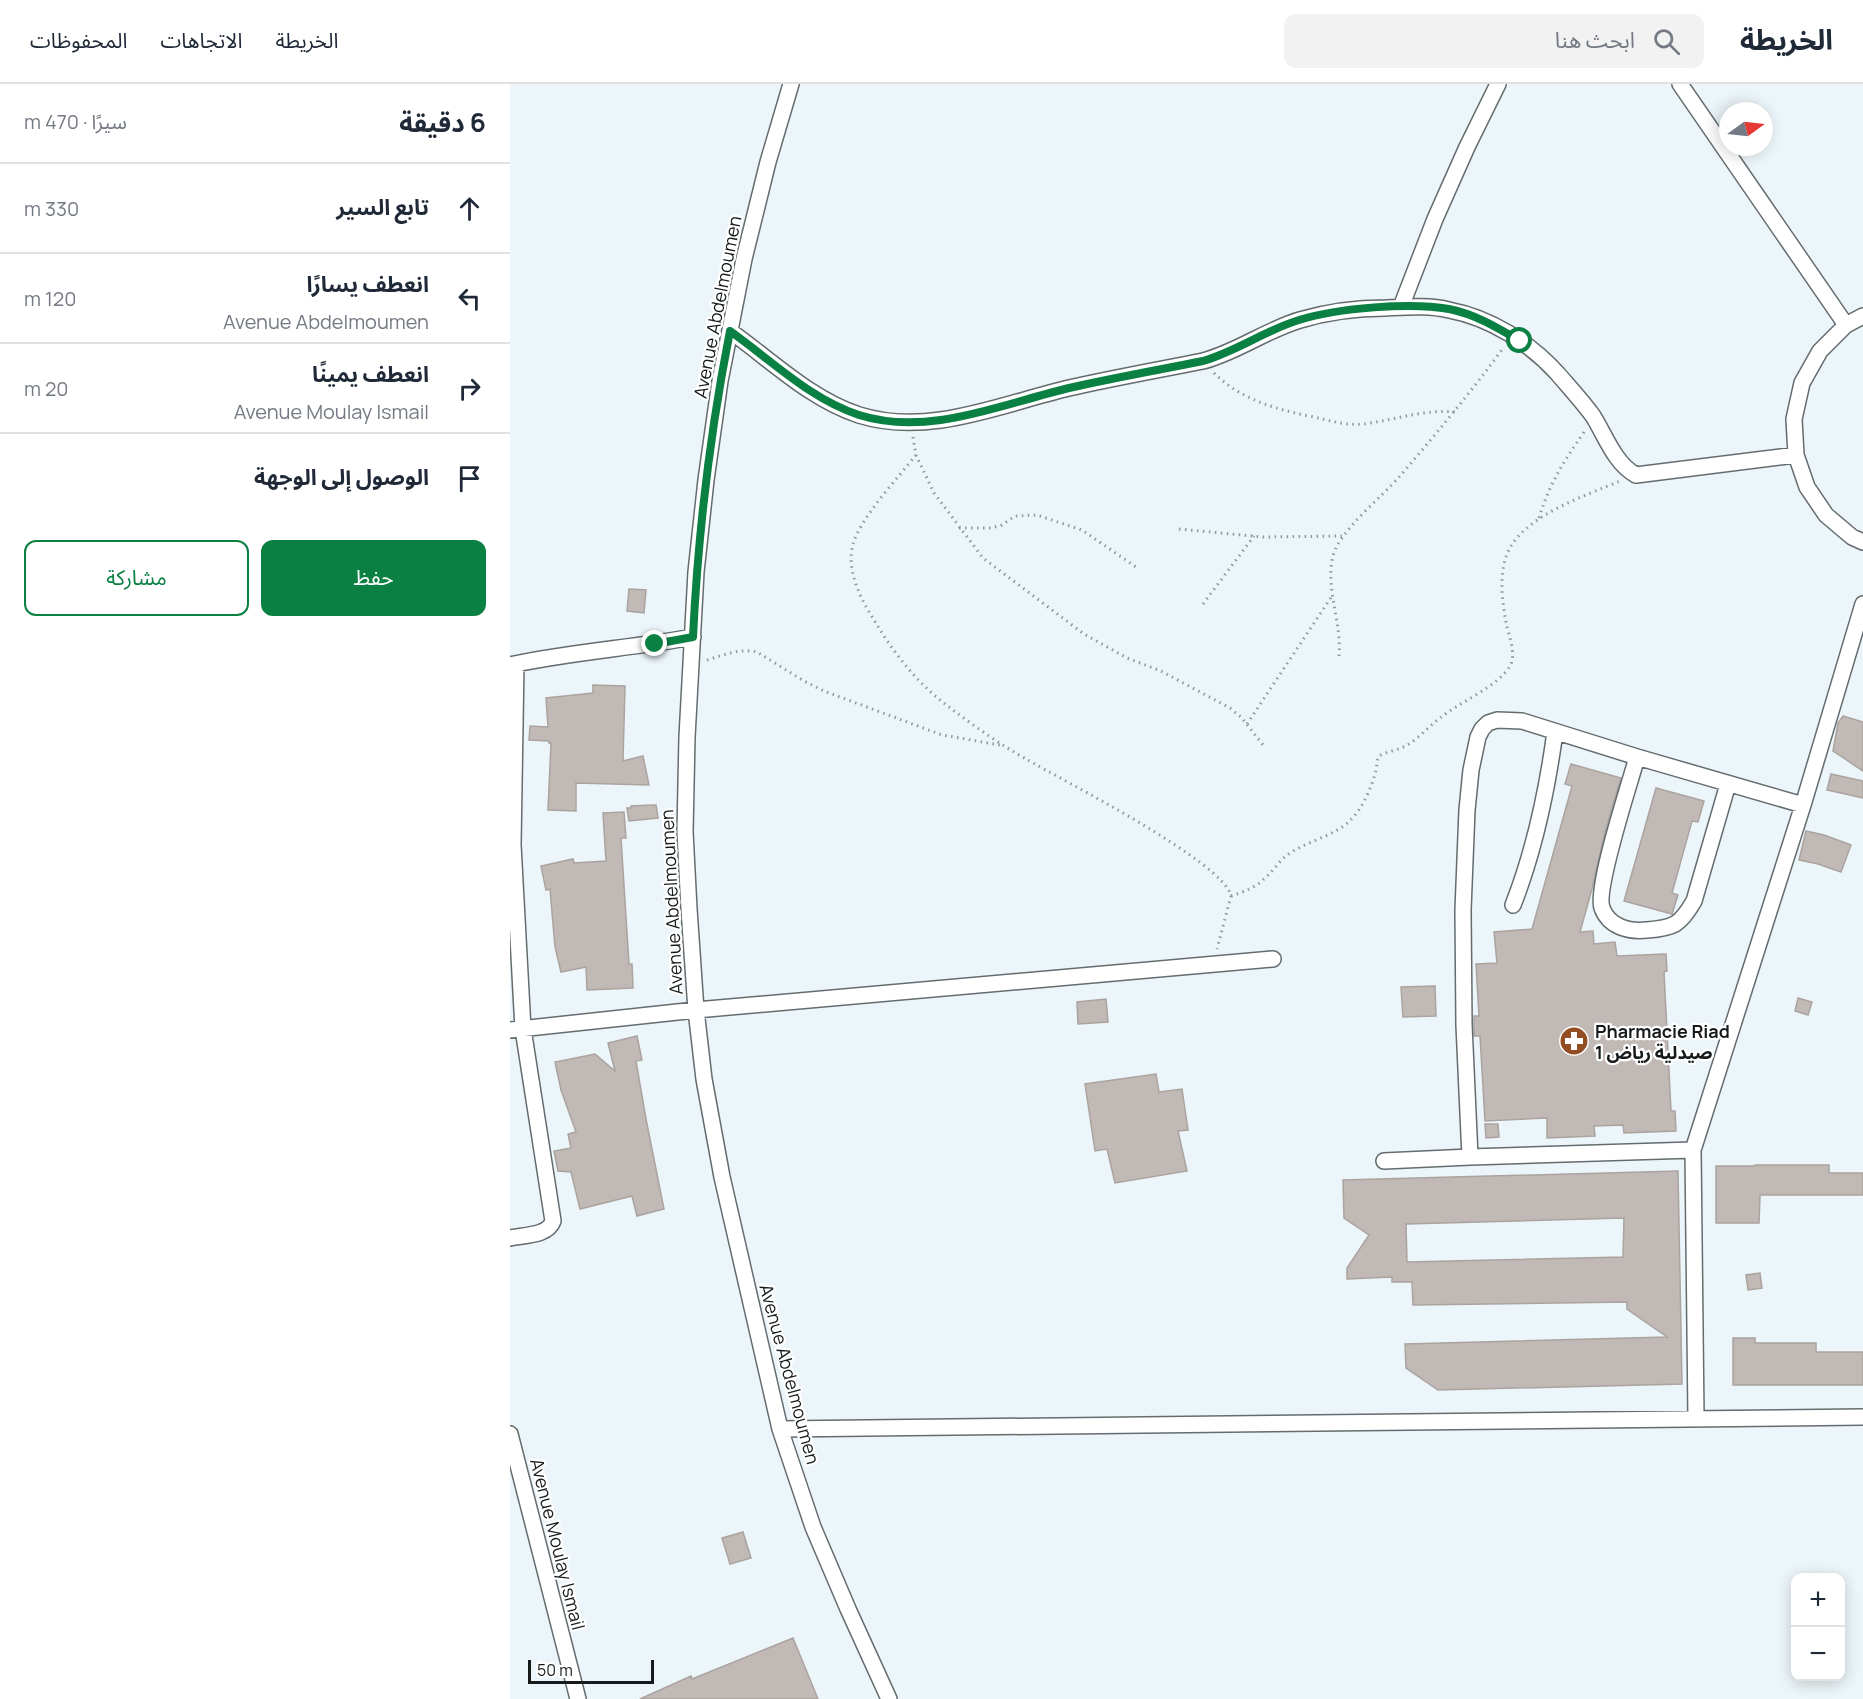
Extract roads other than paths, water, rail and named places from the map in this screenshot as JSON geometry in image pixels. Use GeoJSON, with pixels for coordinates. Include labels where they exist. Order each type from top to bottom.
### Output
{"type":"FeatureCollection","features":[{"type":"Feature","properties":{"kind":"street"},"geometry":{"type":"LineString","coordinates":[[1401,307],[1435,219],[1498,84]]}},
{"type":"Feature","properties":{"kind":"street"},"geometry":{"type":"LineString","coordinates":[[1680,84],[1846,325]]}},
{"type":"Feature","properties":{"kind":"street","name":"Avenue Abdelmoumen"},"geometry":{"type":"LineString","coordinates":[[787,86],[750,237],[720,381],[696,572],[687,737],[685,832],[696,1011],[704,1079],[722,1177],[780,1429],[813,1527],[889,1699]]}},
{"type":"Feature","properties":{"kind":"street"},"geometry":{"type":"LineString","coordinates":[[730,331],[790,377],[826,399],[857,414],[890,422],[910,423],[958,417],[1068,388],[1203,361],[1300,320],[1352,310],[1401,307],[1449,309],[1470,315],[1512,336],[1538,354],[1581,400],[1623,463],[1636,475],[1796,455]]}},
{"type":"Feature","properties":{"kind":"street"},"geometry":{"type":"LineString","coordinates":[[1863,316],[1846,325],[1820,351],[1802,383],[1794,418],[1796,455],[1807,487],[1826,515],[1852,537],[1863,542]]}},
{"type":"Feature","properties":{"kind":"street"},"geometry":{"type":"LineString","coordinates":[[1696,1418],[1693,1150],[1803,805],[1863,604]]}},
{"type":"Feature","properties":{"kind":"street"},"geometry":{"type":"LineString","coordinates":[[510,1238],[542,1232],[549,1229],[553,1221],[516,1029],[513,664],[693,637]]}},
{"type":"Feature","properties":{"kind":"street"},"geometry":{"type":"LineString","coordinates":[[1470,1157],[1464,1036],[1463,910],[1467,810],[1478,737],[1482,729],[1492,721],[1501,719],[1522,721],[1803,805]]}},
{"type":"Feature","properties":{"kind":"street"},"geometry":{"type":"LineString","coordinates":[[1513,905],[1537,834],[1555,732]]}},
{"type":"Feature","properties":{"kind":"street"},"geometry":{"type":"LineString","coordinates":[[1638,757],[1610,852],[1600,901],[1605,915],[1616,926],[1640,931],[1664,929],[1676,925],[1685,916],[1694,901],[1728,784]]}},
{"type":"Feature","properties":{"kind":"street"},"geometry":{"type":"LineString","coordinates":[[516,1029],[1273,959]]}},
{"type":"Feature","properties":{"kind":"street"},"geometry":{"type":"LineString","coordinates":[[1384,1161],[1693,1150]]}},
{"type":"Feature","properties":{"kind":"street"},"geometry":{"type":"LineString","coordinates":[[780,1429],[1863,1417]]}},
{"type":"Feature","properties":{"kind":"street","name":"Avenue Moulay Ismail"},"geometry":{"type":"LineString","coordinates":[[510,1434],[578,1699]]}},
{"type":"Feature","properties":{"kind":"place","name":"Pharmacie Riad 1 صيدلية رياض"},"geometry":{"type":"Point","coordinates":[1574,1041]}}]}
